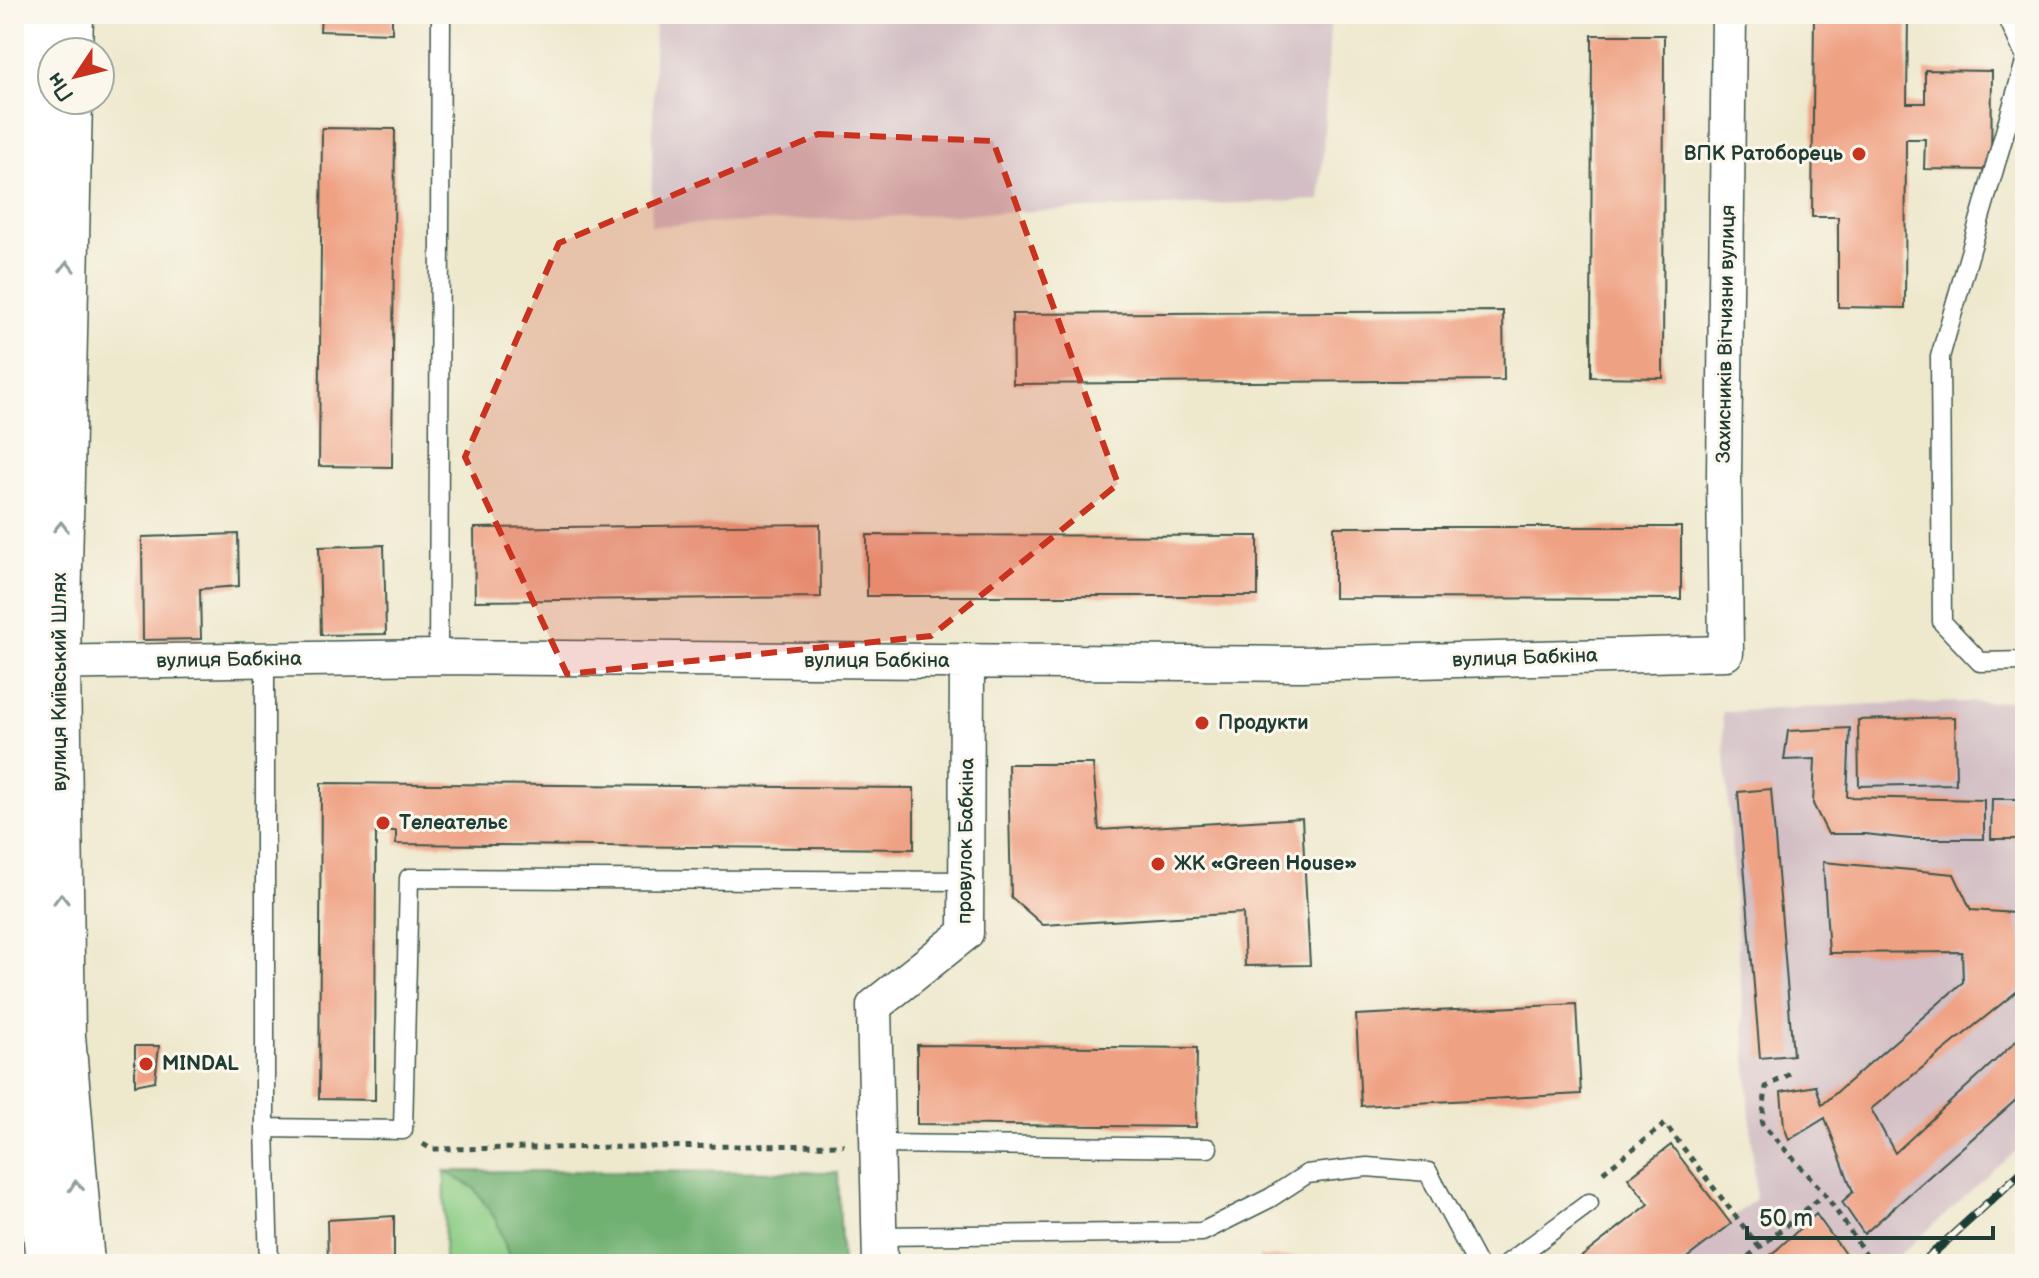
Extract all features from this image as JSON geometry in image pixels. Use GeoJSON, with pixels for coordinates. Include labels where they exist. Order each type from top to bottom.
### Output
{"type":"FeatureCollection","features":[{"type":"Feature","properties":{"kind":"highway","name":"вулиця Київський Шлях"},"geometry":{"type":"LineString","coordinates":[[29,14],[37,154],[43,663],[35,1038],[48,1264]]}},
{"type":"Feature","properties":{"kind":"highway"},"geometry":{"type":"LineString","coordinates":[[70,36],[71,14]]}},
{"type":"Feature","properties":{"kind":"highway","name":"вулиця Київський Шлях"},"geometry":{"type":"LineString","coordinates":[[37,154],[60,116]]}},
{"type":"Feature","properties":{"kind":"highway","name":"вулиця Київський Шлях"},"geometry":{"type":"LineString","coordinates":[[35,1038],[82,1264]]}},
{"type":"Feature","properties":{"kind":"street","name":"Захисників Вітчизни вулиця"},"geometry":{"type":"LineString","coordinates":[[1726,653],[1724,477],[1729,14]]}},
{"type":"Feature","properties":{"kind":"street","name":"вулиця Бабкіна"},"geometry":{"type":"LineString","coordinates":[[43,663],[438,657],[1301,664],[1726,653]]}},
{"type":"Feature","properties":{"kind":"street","name":"провулок Бабкіна"},"geometry":{"type":"LineString","coordinates":[[879,1250],[874,1006],[966,933],[967,662]]}},
{"type":"Feature","properties":{"kind":"lane"},"geometry":{"type":"LineString","coordinates":[[438,657],[441,14]]}},
{"type":"Feature","properties":{"kind":"lane"},"geometry":{"type":"LineString","coordinates":[[2006,14],[2025,59],[1940,357],[1942,622],[1980,662],[2025,661]]}},
{"type":"Feature","properties":{"kind":"lane"},"geometry":{"type":"LineString","coordinates":[[265,659],[265,1128],[269,1264]]}},
{"type":"Feature","properties":{"kind":"lane"},"geometry":{"type":"LineString","coordinates":[[265,1128],[403,1130],[409,878],[966,881]]}},
{"type":"Feature","properties":{"kind":"lane"},"geometry":{"type":"LineString","coordinates":[[877,1144],[1208,1148]]}},
{"type":"Feature","properties":{"kind":"lane"},"geometry":{"type":"LineString","coordinates":[[879,1250],[1202,1232],[1270,1198],[1307,1174],[1367,1167],[1428,1172],[1477,1264]]}},
{"type":"Feature","properties":{"kind":"lane"},"geometry":{"type":"LineString","coordinates":[[1507,1264],[1589,1203]]}},
{"type":"Feature","properties":{"kind":"path"},"geometry":{"type":"LineString","coordinates":[[1790,1074],[1766,1087],[1762,1124],[1825,1194],[1866,1255]]}},
{"type":"Feature","properties":{"kind":"path"},"geometry":{"type":"LineString","coordinates":[[1603,1172],[1665,1124],[1759,1247]]}},
{"type":"Feature","properties":{"kind":"path"},"geometry":{"type":"LineString","coordinates":[[403,1130],[431,1149],[877,1144]]}},
{"type":"Feature","properties":{"kind":"path"},"geometry":{"type":"LineString","coordinates":[[1739,1264],[1825,1194]]}},
{"type":"Feature","properties":{"kind":"highlighted area"},"geometry":{"type":"Polygon","coordinates":[[[818,134],[993,141],[1118,484],[931,636],[567,674],[465,457],[559,243],[818,134]]]}},
{"type":"Feature","properties":{"kind":"shaded area"},"geometry":{"type":"Polygon","coordinates":[[[655,14],[1331,14],[1320,200],[651,226],[655,14]]]}},
{"type":"Feature","properties":{"kind":"shaded area"},"geometry":{"type":"Polygon","coordinates":[[[2025,701],[2025,1143],[1890,1264],[1672,1264],[1756,1199],[1722,712],[1875,704],[2025,701]]]}},
{"type":"Feature","properties":{"kind":"green space"},"geometry":{"type":"Polygon","coordinates":[[[445,1171],[474,1188],[496,1220],[512,1264],[444,1264],[445,1171]]]}},
{"type":"Feature","properties":{"kind":"green space"},"geometry":{"type":"Polygon","coordinates":[[[445,1171],[838,1172],[842,1264],[512,1264],[496,1220],[474,1188],[445,1171]]]}},
{"type":"Feature","properties":{"kind":"building"},"geometry":{"type":"Polygon","coordinates":[[[321,14],[392,14],[392,33],[320,31],[321,14]]]}},
{"type":"Feature","properties":{"kind":"building","name":"ВПК Ратоборець"},"geometry":{"type":"Polygon","coordinates":[[[1814,14],[1908,14],[1907,103],[1925,103],[1925,70],[1992,71],[1991,170],[1924,169],[1925,139],[1906,139],[1905,308],[1838,307],[1838,217],[1812,217],[1814,14]]]}},
{"type":"Feature","properties":{"kind":"building"},"geometry":{"type":"Polygon","coordinates":[[[1592,35],[1664,35],[1663,378],[1591,377],[1592,35]]]}},
{"type":"Feature","properties":{"kind":"building"},"geometry":{"type":"Polygon","coordinates":[[[322,128],[395,129],[392,467],[319,466],[322,128]]]}},
{"type":"Feature","properties":{"kind":"building"},"geometry":{"type":"Polygon","coordinates":[[[1503,311],[1504,380],[1013,384],[1012,314],[1503,311]]]}},
{"type":"Feature","properties":{"kind":"building"},"geometry":{"type":"Polygon","coordinates":[[[820,524],[821,597],[475,601],[474,528],[820,524]]]}},
{"type":"Feature","properties":{"kind":"building"},"geometry":{"type":"Polygon","coordinates":[[[1334,527],[1681,527],[1681,599],[1334,598],[1334,527]]]}},
{"type":"Feature","properties":{"kind":"building"},"geometry":{"type":"Polygon","coordinates":[[[238,534],[239,586],[200,589],[201,639],[143,640],[142,537],[238,534]]]}},
{"type":"Feature","properties":{"kind":"building"},"geometry":{"type":"Polygon","coordinates":[[[867,535],[1258,536],[1258,596],[867,596],[867,535]]]}},
{"type":"Feature","properties":{"kind":"building"},"geometry":{"type":"Polygon","coordinates":[[[384,545],[386,634],[321,635],[319,547],[384,545]]]}},
{"type":"Feature","properties":{"kind":"building"},"geometry":{"type":"Polygon","coordinates":[[[1955,717],[1956,784],[1859,786],[1858,720],[1955,717]]]}},
{"type":"Feature","properties":{"kind":"building"},"geometry":{"type":"Polygon","coordinates":[[[1850,728],[1847,797],[1984,800],[1984,839],[1828,834],[1813,804],[1815,759],[1784,760],[1788,731],[1850,728]]]}},
{"type":"Feature","properties":{"kind":"building","name":"ЖК «Green House»"},"geometry":{"type":"Polygon","coordinates":[[[1008,764],[1093,764],[1099,830],[1302,818],[1310,965],[1245,966],[1243,913],[1043,925],[1011,897],[1008,764]]]}},
{"type":"Feature","properties":{"kind":"building"},"geometry":{"type":"Polygon","coordinates":[[[321,783],[914,788],[914,849],[396,844],[396,831],[376,831],[375,1100],[319,1099],[321,783]]]}},
{"type":"Feature","properties":{"kind":"building"},"geometry":{"type":"Polygon","coordinates":[[[1771,789],[1793,1055],[1760,1058],[1738,792],[1771,789]]]}},
{"type":"Feature","properties":{"kind":"building"},"geometry":{"type":"Polygon","coordinates":[[[1992,799],[2025,799],[2025,839],[1991,839],[1992,799]]]}},
{"type":"Feature","properties":{"kind":"building"},"geometry":{"type":"Polygon","coordinates":[[[1823,862],[1954,874],[1971,910],[2015,913],[2024,949],[2020,989],[1871,1109],[1895,1153],[2025,1033],[2025,1092],[1864,1234],[1842,1202],[1853,1192],[1825,1118],[1789,1140],[1784,1126],[1781,1092],[1816,1086],[1822,1105],[1963,982],[1962,952],[1829,953],[1823,862]]]}},
{"type":"Feature","properties":{"kind":"building"},"geometry":{"type":"Polygon","coordinates":[[[1576,1004],[1581,1094],[1361,1106],[1356,1015],[1576,1004]]]}},
{"type":"Feature","properties":{"kind":"building"},"geometry":{"type":"Polygon","coordinates":[[[917,1045],[1197,1048],[1196,1127],[917,1124],[917,1045]]]}},
{"type":"Feature","properties":{"kind":"building","name":"MINDAL"},"geometry":{"type":"Polygon","coordinates":[[[135,1046],[159,1046],[155,1081],[135,1085],[135,1046]]]}},
{"type":"Feature","properties":{"kind":"building"},"geometry":{"type":"Polygon","coordinates":[[[1671,1145],[1731,1224],[1679,1264],[1572,1264],[1649,1204],[1628,1178],[1671,1145]]]}},
{"type":"Feature","properties":{"kind":"building"},"geometry":{"type":"Polygon","coordinates":[[[1816,1214],[1845,1254],[1834,1264],[1761,1264],[1816,1214]]]}},
{"type":"Feature","properties":{"kind":"building"},"geometry":{"type":"Polygon","coordinates":[[[394,1216],[394,1264],[328,1264],[327,1220],[394,1216]]]}},
{"type":"Feature","properties":{"kind":"building"},"geometry":{"type":"Polygon","coordinates":[[[1259,1257],[1328,1258],[1328,1264],[1259,1264],[1259,1257]]]}},
{"type":"Feature","properties":{"kind":"railway"},"geometry":{"type":"LineString","coordinates":[[1921,1264],[2025,1169]]}},
{"type":"Feature","properties":{"kind":"place","name":"ВПК Ратоборець"},"geometry":{"type":"Point","coordinates":[1859,154]}},
{"type":"Feature","properties":{"kind":"place","name":"Продукти"},"geometry":{"type":"Point","coordinates":[1202,723]}},
{"type":"Feature","properties":{"kind":"place","name":"Телеательє"},"geometry":{"type":"Point","coordinates":[383,823]}},
{"type":"Feature","properties":{"kind":"place","name":"ЖК «Green House»"},"geometry":{"type":"Point","coordinates":[1158,864]}},
{"type":"Feature","properties":{"kind":"place","name":"MINDAL"},"geometry":{"type":"Point","coordinates":[146,1064]}}]}
